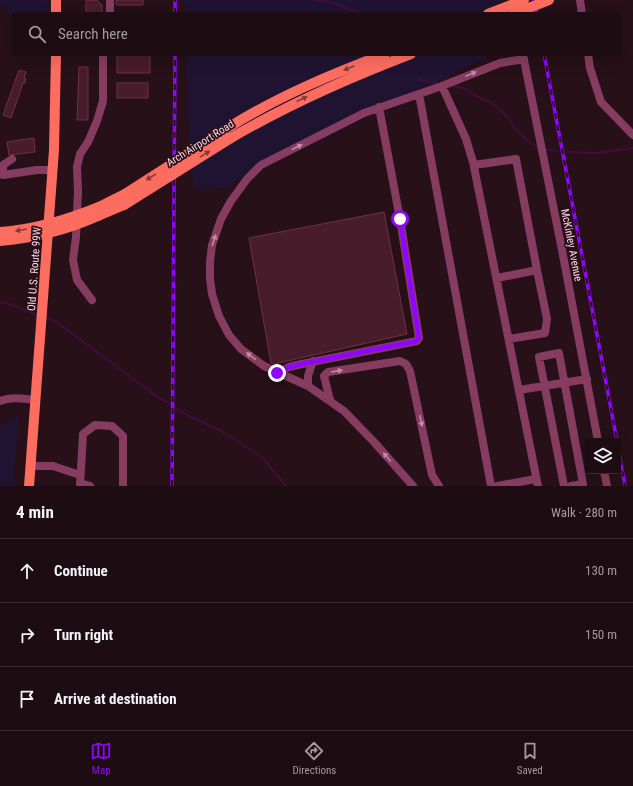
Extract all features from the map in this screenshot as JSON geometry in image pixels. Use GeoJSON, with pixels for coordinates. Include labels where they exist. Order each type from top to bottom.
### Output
{"type":"FeatureCollection","features":[{"type":"Feature","properties":{"kind":"main road"},"geometry":{"type":"LineString","coordinates":[[56,0],[56,12]]}},
{"type":"Feature","properties":{"kind":"main road"},"geometry":{"type":"LineString","coordinates":[[493,12],[524,0]]}},
{"type":"Feature","properties":{"kind":"main road"},"geometry":{"type":"LineString","coordinates":[[519,12],[549,0]]}},
{"type":"Feature","properties":{"kind":"main road","name":"Old U.S. Route 99W"},"geometry":{"type":"LineString","coordinates":[[29,486],[53,170],[56,56]]}},
{"type":"Feature","properties":{"kind":"main road","name":"Arch Airport Road"},"geometry":{"type":"LineString","coordinates":[[0,242],[29,238],[58,231],[99,212],[231,126],[258,111],[308,86],[380,56]]}},
{"type":"Feature","properties":{"kind":"main road","name":"Arch Airport Road"},"geometry":{"type":"LineString","coordinates":[[0,232],[42,226],[82,214],[99,212],[124,205],[266,117],[351,77],[406,56]]}},
{"type":"Feature","properties":{"kind":"street"},"geometry":{"type":"LineString","coordinates":[[110,0],[110,12]]}},
{"type":"Feature","properties":{"kind":"street"},"geometry":{"type":"LineString","coordinates":[[512,0],[514,12]]}},
{"type":"Feature","properties":{"kind":"street"},"geometry":{"type":"LineString","coordinates":[[580,0],[582,12]]}},
{"type":"Feature","properties":{"kind":"street"},"geometry":{"type":"LineString","coordinates":[[92,300],[77,280],[73,260],[78,199],[77,167],[80,154],[88,142],[98,121],[103,101],[102,56]]}},
{"type":"Feature","properties":{"kind":"street"},"geometry":{"type":"LineString","coordinates":[[413,486],[344,411],[308,386],[264,366],[241,349],[229,335],[219,316],[212,294],[210,262],[212,245],[221,219],[231,201],[247,179],[261,165],[364,113],[523,56]]}},
{"type":"Feature","properties":{"kind":"street","name":"McKinley Avenue"},"geometry":{"type":"LineString","coordinates":[[523,56],[597,438]]}},
{"type":"Feature","properties":{"kind":"street"},"geometry":{"type":"LineString","coordinates":[[588,56],[590,68],[601,102],[633,135]]}},
{"type":"Feature","properties":{"kind":"street"},"geometry":{"type":"LineString","coordinates":[[442,86],[466,139],[474,165],[537,482],[497,486]]}},
{"type":"Feature","properties":{"kind":"street"},"geometry":{"type":"LineString","coordinates":[[419,94],[491,486]]}},
{"type":"Feature","properties":{"kind":"street"},"geometry":{"type":"LineString","coordinates":[[277,373],[289,367],[416,341],[419,338],[380,107]]}},
{"type":"Feature","properties":{"kind":"street"},"geometry":{"type":"LineString","coordinates":[[474,165],[516,159],[546,319],[545,333],[509,339]]}},
{"type":"Feature","properties":{"kind":"street"},"geometry":{"type":"LineString","coordinates":[[12,160],[3,165],[3,175],[37,170],[53,170]]}},
{"type":"Feature","properties":{"kind":"street"},"geometry":{"type":"LineString","coordinates":[[497,278],[537,270]]}},
{"type":"Feature","properties":{"kind":"street"},"geometry":{"type":"LineString","coordinates":[[564,486],[539,357],[559,353],[583,484],[571,486]]}},
{"type":"Feature","properties":{"kind":"street"},"geometry":{"type":"LineString","coordinates":[[330,400],[324,376],[328,372],[400,361],[406,364],[410,371],[432,475],[439,486]]}},
{"type":"Feature","properties":{"kind":"street"},"geometry":{"type":"LineString","coordinates":[[308,386],[308,376],[313,362]]}},
{"type":"Feature","properties":{"kind":"street"},"geometry":{"type":"LineString","coordinates":[[519,390],[587,379]]}},
{"type":"Feature","properties":{"kind":"street"},"geometry":{"type":"LineString","coordinates":[[0,402],[13,398],[36,400]]}},
{"type":"Feature","properties":{"kind":"street"},"geometry":{"type":"LineString","coordinates":[[80,481],[83,434],[95,425],[112,426],[123,436],[123,486]]}},
{"type":"Feature","properties":{"kind":"street"},"geometry":{"type":"LineString","coordinates":[[31,466],[53,466],[90,486]]}},
{"type":"Feature","properties":{"kind":"street"},"geometry":{"type":"LineString","coordinates":[[605,474],[607,486]]}},
{"type":"Feature","properties":{"kind":"shaded area"},"geometry":{"type":"Polygon","coordinates":[[[0,0],[48,0],[47,12],[12,12],[12,19],[0,0]]]}},
{"type":"Feature","properties":{"kind":"shaded area"},"geometry":{"type":"Polygon","coordinates":[[[184,0],[499,0],[502,12],[185,12],[184,0]]]}},
{"type":"Feature","properties":{"kind":"shaded area"},"geometry":{"type":"Polygon","coordinates":[[[186,56],[489,56],[224,188],[194,189],[190,162],[186,56]]]}},
{"type":"Feature","properties":{"kind":"shaded area"},"geometry":{"type":"Polygon","coordinates":[[[20,412],[13,486],[0,486],[0,427],[20,412]]]}},
{"type":"Feature","properties":{"kind":"building"},"geometry":{"type":"Polygon","coordinates":[[[86,0],[97,0],[102,5],[102,12],[86,12],[86,0]]]}},
{"type":"Feature","properties":{"kind":"building"},"geometry":{"type":"Polygon","coordinates":[[[116,0],[143,0],[143,5],[116,5],[116,0]]]}},
{"type":"Feature","properties":{"kind":"building"},"geometry":{"type":"Polygon","coordinates":[[[117,56],[150,56],[150,73],[117,73],[117,56]]]}},
{"type":"Feature","properties":{"kind":"building"},"geometry":{"type":"Polygon","coordinates":[[[79,67],[88,67],[88,120],[77,120],[79,67]]]}},
{"type":"Feature","properties":{"kind":"building"},"geometry":{"type":"Polygon","coordinates":[[[19,70],[26,72],[24,78],[26,79],[25,83],[23,83],[11,118],[3,115],[19,70]]]}},
{"type":"Feature","properties":{"kind":"building"},"geometry":{"type":"Polygon","coordinates":[[[117,83],[148,83],[148,98],[117,98],[117,83]]]}},
{"type":"Feature","properties":{"kind":"building"},"geometry":{"type":"Polygon","coordinates":[[[34,138],[35,152],[9,155],[7,142],[34,138]]]}},
{"type":"Feature","properties":{"kind":"building"},"geometry":{"type":"Polygon","coordinates":[[[384,212],[407,334],[274,364],[271,363],[249,238],[384,212]]]}},
{"type":"Feature","properties":{"kind":"waterway"},"geometry":{"type":"LineString","coordinates":[[315,0],[338,4],[355,12]]}},
{"type":"Feature","properties":{"kind":"waterway"},"geometry":{"type":"LineString","coordinates":[[418,79],[439,84]]}},
{"type":"Feature","properties":{"kind":"waterway"},"geometry":{"type":"LineString","coordinates":[[451,86],[463,88],[484,100],[489,101],[501,110],[523,136],[539,147]]}},
{"type":"Feature","properties":{"kind":"waterway"},"geometry":{"type":"LineString","coordinates":[[567,152],[597,153],[633,148]]}},
{"type":"Feature","properties":{"kind":"waterway"},"geometry":{"type":"LineString","coordinates":[[544,149],[558,151]]}},
{"type":"Feature","properties":{"kind":"waterway"},"geometry":{"type":"LineString","coordinates":[[0,302],[7,303],[38,315]]}},
{"type":"Feature","properties":{"kind":"waterway"},"geometry":{"type":"LineString","coordinates":[[44,317],[55,321],[155,395],[187,415],[223,432],[262,457],[286,486]]}},
{"type":"Feature","properties":{"kind":"railway"},"geometry":{"type":"LineString","coordinates":[[175,0],[175,12]]}},
{"type":"Feature","properties":{"kind":"railway"},"geometry":{"type":"LineString","coordinates":[[534,0],[537,12]]}},
{"type":"Feature","properties":{"kind":"railway"},"geometry":{"type":"LineString","coordinates":[[172,486],[175,56]]}},
{"type":"Feature","properties":{"kind":"railway"},"geometry":{"type":"LineString","coordinates":[[544,56],[616,438]]}},
{"type":"Feature","properties":{"kind":"railway"},"geometry":{"type":"LineString","coordinates":[[621,464],[625,486]]}},
{"type":"Feature","properties":{"kind":"route"},"geometry":{"type":"LineString","coordinates":[[277,373],[289,367],[416,341],[419,338],[400,219]]}}]}
